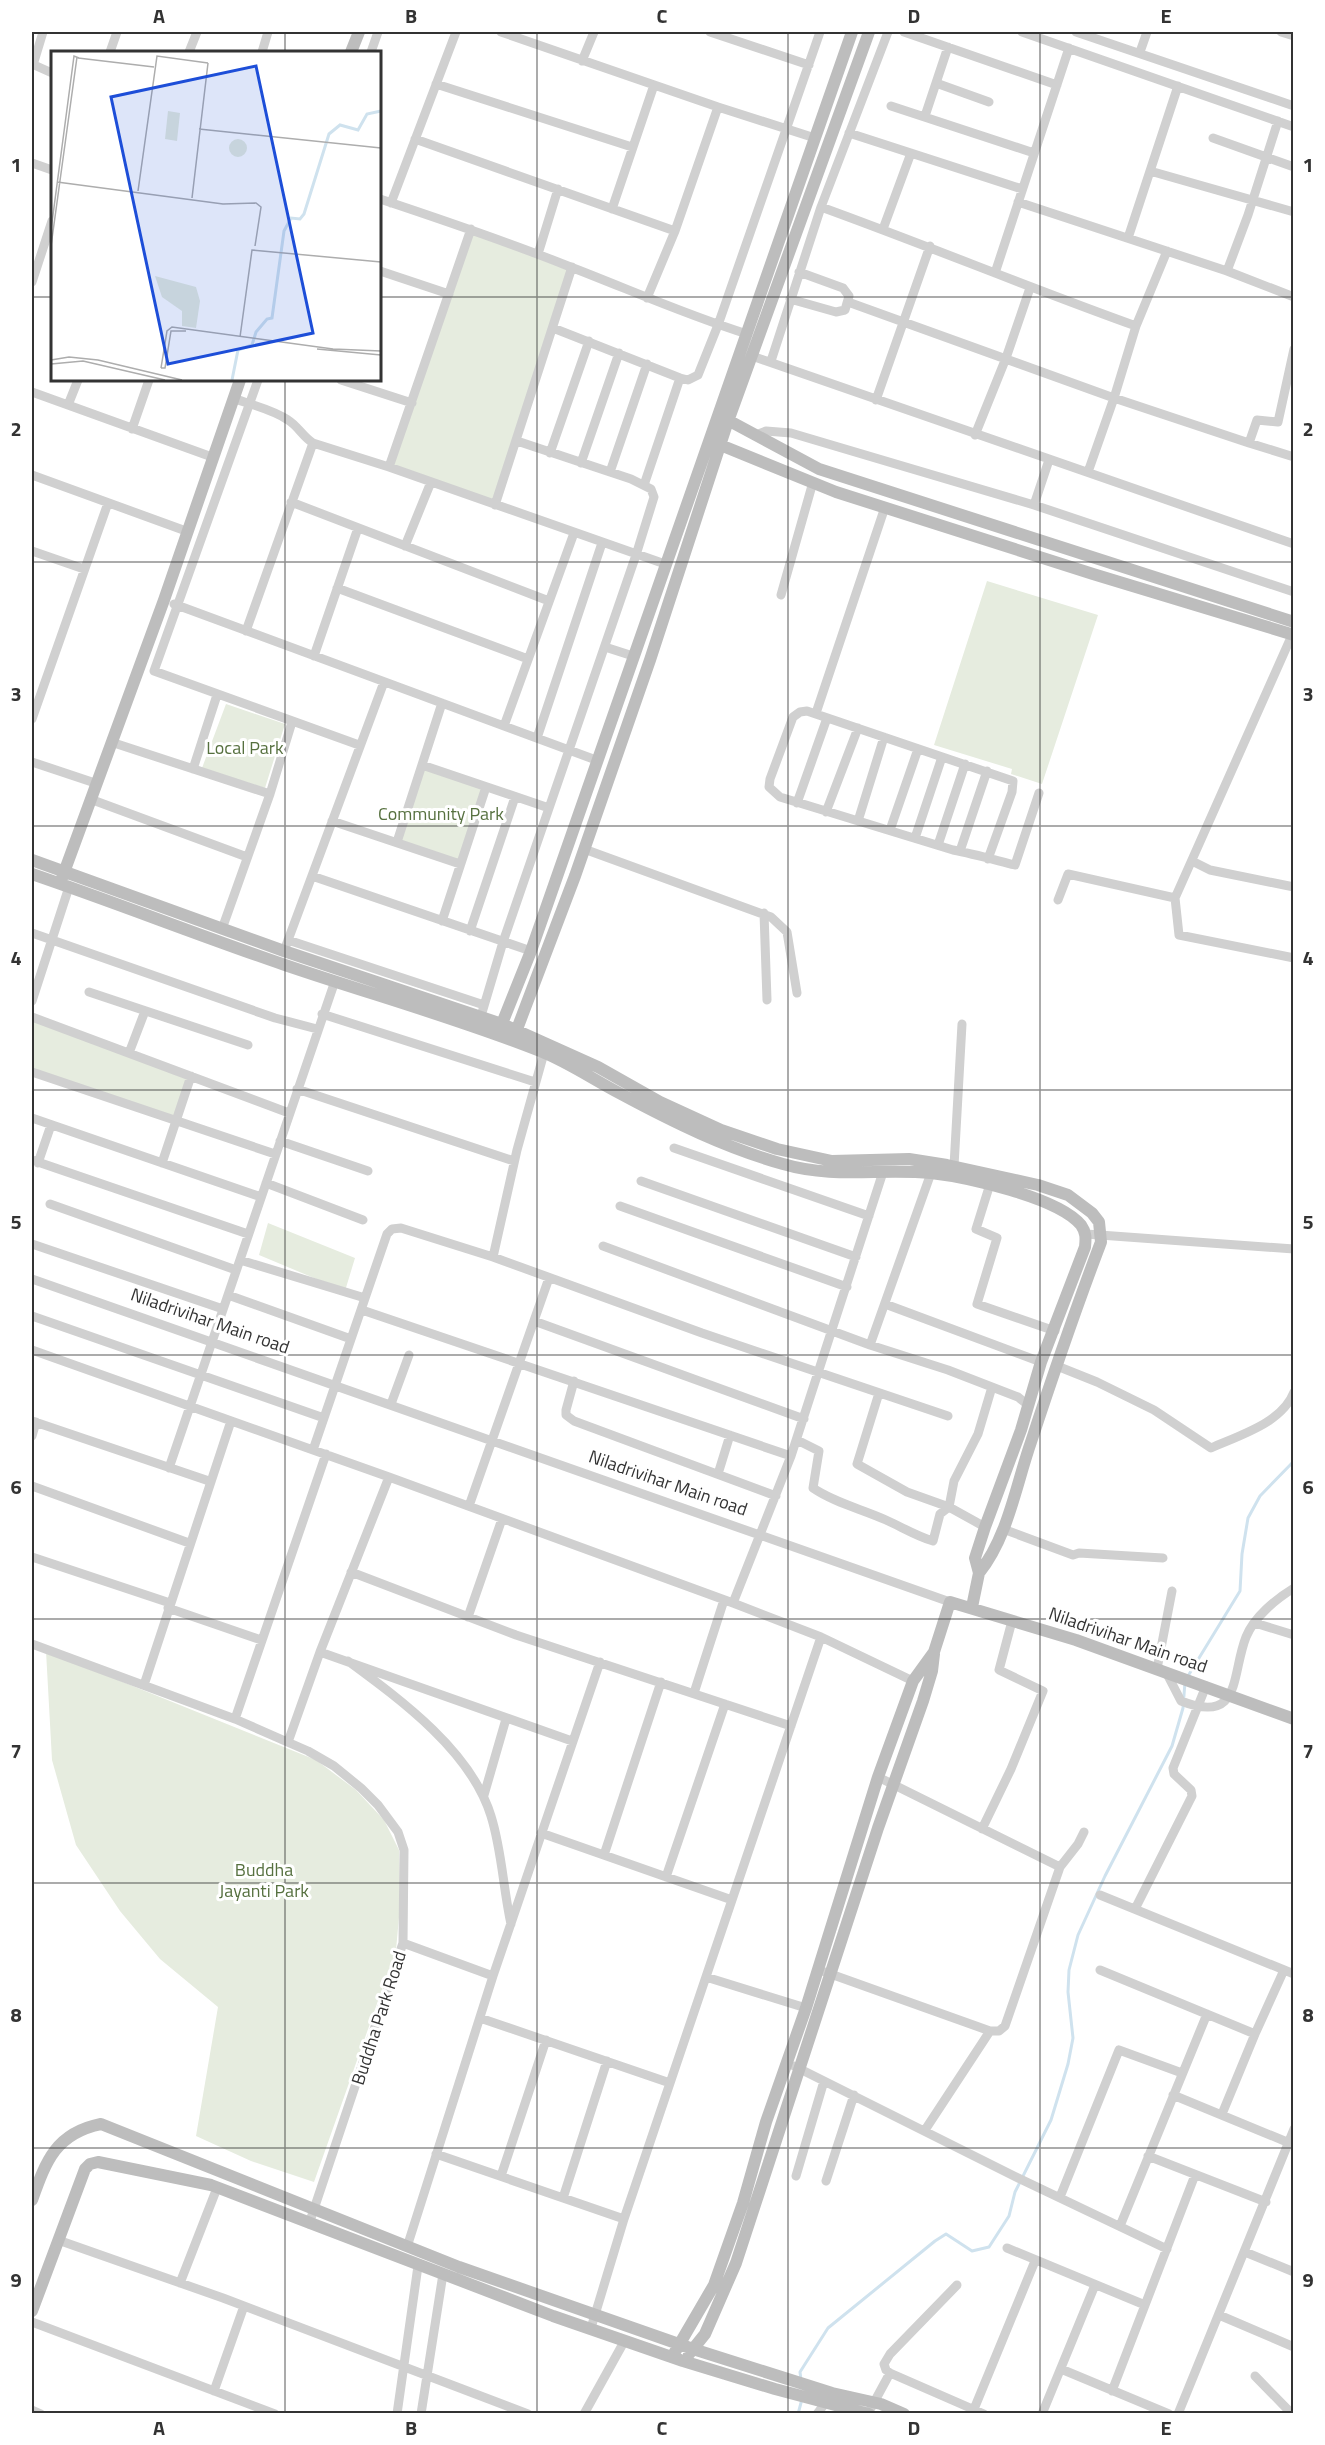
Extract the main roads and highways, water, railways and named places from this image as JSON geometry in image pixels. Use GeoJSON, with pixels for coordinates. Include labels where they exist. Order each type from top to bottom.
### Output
{"type":"FeatureCollection","features":[{"type":"Feature","properties":{"kind":"waterway"},"geometry":{"type":"LineString","coordinates":[[1188,1676],[1240,1591],[1242,1554],[1248,1518],[1260,1496],[1294,1461]]}},
{"type":"Feature","properties":{"kind":"waterway"},"geometry":{"type":"LineString","coordinates":[[801,2380],[800,2372],[828,2328],[935,2241],[946,2234],[972,2251],[989,2247],[1009,2216],[1015,2192],[1051,2120],[1068,2064],[1073,2038],[1068,1992],[1069,1970],[1078,1935],[1105,1876],[1172,1746],[1183,1708],[1185,1682]]}},
{"type":"Feature","properties":{"kind":"waterway"},"geometry":{"type":"LineString","coordinates":[[798,2414],[802,2399]]}},
{"type":"Feature","properties":{"kind":"park label","name":"Local Park"},"geometry":{"type":"Point","coordinates":[245,748]}},
{"type":"Feature","properties":{"kind":"park label","name":"Community Park"},"geometry":{"type":"Point","coordinates":[441,814]}},
{"type":"Feature","properties":{"kind":"park label","name":"Buddha Jayanti Park"},"geometry":{"type":"Point","coordinates":[264,1880]}}]}
